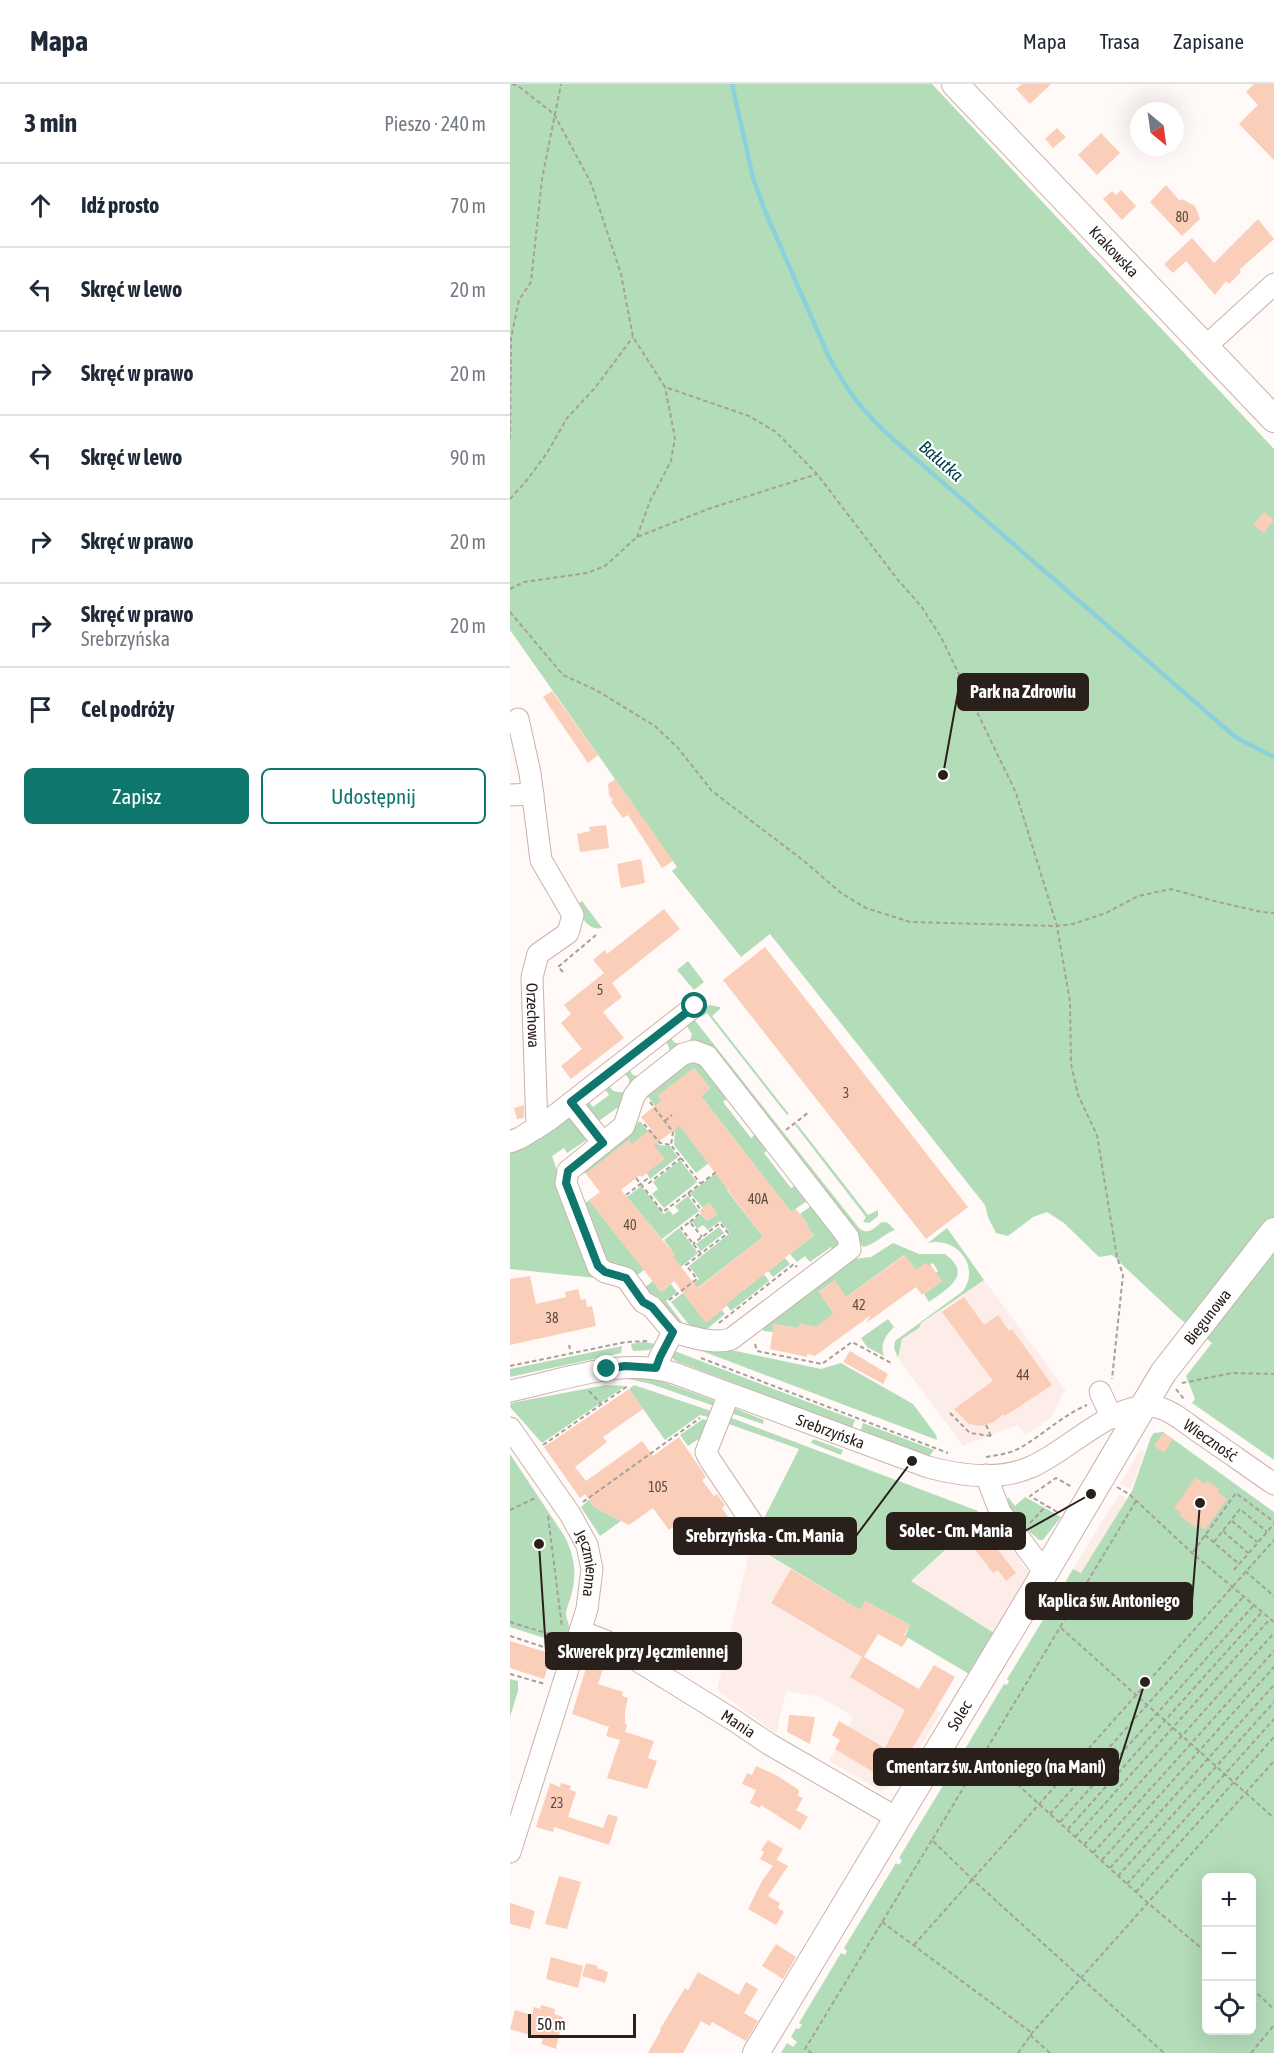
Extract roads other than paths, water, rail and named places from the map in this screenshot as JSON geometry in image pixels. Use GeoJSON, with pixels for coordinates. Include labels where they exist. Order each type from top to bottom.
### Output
{"type":"FeatureCollection","features":[{"type":"Feature","properties":{"kind":"main road","name":"Krakowska"},"geometry":{"type":"LineString","coordinates":[[956,84],[1274,419]]}},
{"type":"Feature","properties":{"kind":"main road","name":"Biegunowa"},"geometry":{"type":"LineString","coordinates":[[1143,1406],[1163,1373],[1274,1232]]}},
{"type":"Feature","properties":{"kind":"main road","name":"Solec"},"geometry":{"type":"LineString","coordinates":[[756,2053],[1143,1406]]}},
{"type":"Feature","properties":{"kind":"street"},"geometry":{"type":"LineString","coordinates":[[1205,346],[1274,284]]}},
{"type":"Feature","properties":{"kind":"street","name":"Orzechowa"},"geometry":{"type":"LineString","coordinates":[[518,719],[527,752],[541,860],[573,915],[568,933],[537,954],[532,977],[537,1128]]}},
{"type":"Feature","properties":{"kind":"street"},"geometry":{"type":"LineString","coordinates":[[510,795],[533,794]]}},
{"type":"Feature","properties":{"kind":"street"},"geometry":{"type":"LineString","coordinates":[[510,1142],[537,1128],[695,1006]]}},
{"type":"Feature","properties":{"kind":"street"},"geometry":{"type":"LineString","coordinates":[[694,1051],[707,1056],[850,1241],[850,1249],[730,1339],[724,1341],[669,1339],[652,1307],[643,1302],[642,1283],[605,1272],[598,1266],[566,1183],[568,1171],[624,1126],[683,1054],[694,1051]]}},
{"type":"Feature","properties":{"kind":"street"},"geometry":{"type":"LineString","coordinates":[[571,1102],[603,1143]]}},
{"type":"Feature","properties":{"kind":"street"},"geometry":{"type":"LineString","coordinates":[[656,1368],[669,1339]]}},
{"type":"Feature","properties":{"kind":"street","name":"Srebrzyńska"},"geometry":{"type":"LineString","coordinates":[[510,1391],[625,1366],[656,1368],[929,1467],[954,1473],[986,1466],[1012,1473],[1031,1467],[1106,1401],[1143,1406]]}},
{"type":"Feature","properties":{"kind":"street"},"geometry":{"type":"LineString","coordinates":[[729,1394],[706,1452],[753,1524]]}},
{"type":"Feature","properties":{"kind":"street","name":"Wieczność"},"geometry":{"type":"LineString","coordinates":[[1143,1406],[1157,1407],[1168,1412],[1274,1484]]}},
{"type":"Feature","properties":{"kind":"street","name":"Jęczmienna"},"geometry":{"type":"LineString","coordinates":[[510,1428],[570,1514],[587,1545],[592,1569],[587,1609],[568,1635],[510,1852]]}},
{"type":"Feature","properties":{"kind":"street"},"geometry":{"type":"LineString","coordinates":[[986,1466],[1000,1512],[1045,1572]]}},
{"type":"Feature","properties":{"kind":"street","name":"Mania"},"geometry":{"type":"LineString","coordinates":[[568,1635],[606,1641],[735,1720],[777,1749],[897,1818]]}},
{"type":"Feature","properties":{"kind":"waterway","name":"Bałutka"},"geometry":{"type":"LineString","coordinates":[[732,84],[753,178],[765,211],[828,355],[857,401],[894,440],[1218,722],[1237,738],[1274,757]]}},
{"type":"Feature","properties":{"kind":"place","name":"Park na Zdrowiu"},"geometry":{"type":"Point","coordinates":[943,775]}},
{"type":"Feature","properties":{"kind":"place","name":"Srebrzyńska - Cm. Mania"},"geometry":{"type":"Point","coordinates":[912,1461]}},
{"type":"Feature","properties":{"kind":"place","name":"Solec - Cm. Mania"},"geometry":{"type":"Point","coordinates":[1091,1494]}},
{"type":"Feature","properties":{"kind":"place","name":"Kaplica św. Antoniego"},"geometry":{"type":"Point","coordinates":[1200,1503]}},
{"type":"Feature","properties":{"kind":"place","name":"Skwerek przy Jęczmiennej"},"geometry":{"type":"Point","coordinates":[539,1544]}},
{"type":"Feature","properties":{"kind":"place","name":"Cmentarz św. Antoniego (na Mani)"},"geometry":{"type":"Point","coordinates":[1145,1682]}}]}
